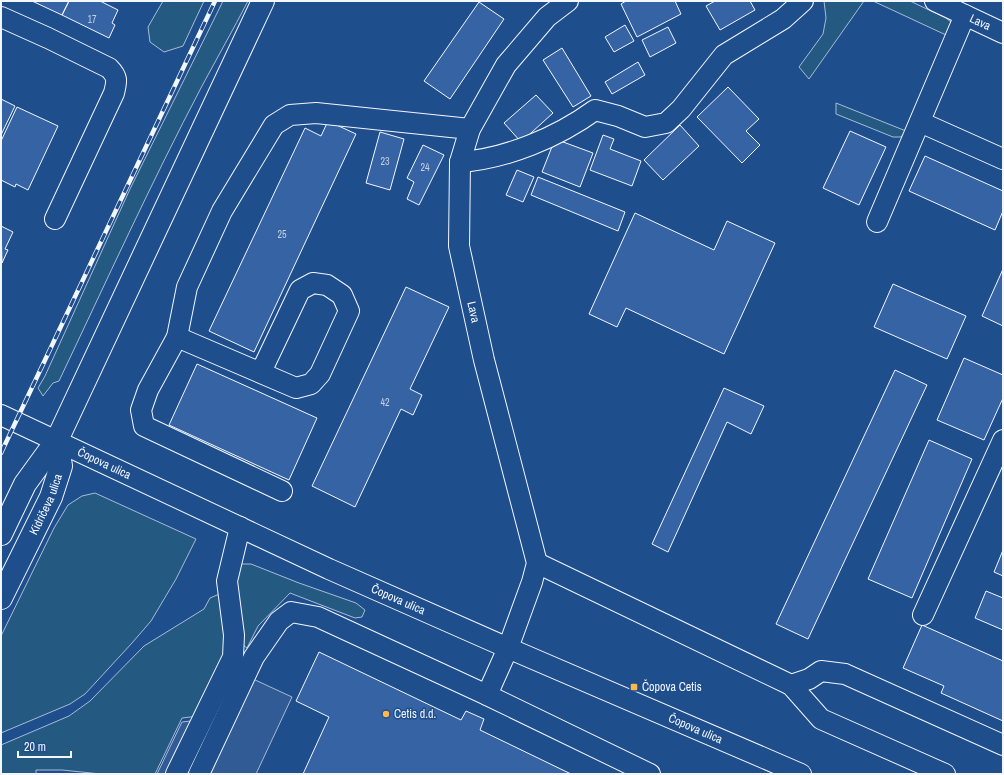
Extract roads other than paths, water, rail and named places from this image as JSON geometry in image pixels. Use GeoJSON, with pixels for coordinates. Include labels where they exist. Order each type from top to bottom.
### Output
{"type":"FeatureCollection","features":[{"type":"Feature","properties":{"kind":"main road"},"geometry":{"type":"LineString","coordinates":[[57,440],[263,1]]}},
{"type":"Feature","properties":{"kind":"main road","name":"Kidričeva ulica"},"geometry":{"type":"LineString","coordinates":[[1,534],[25,484],[57,440]]}},
{"type":"Feature","properties":{"kind":"main road","name":"Kidričeva ulica"},"geometry":{"type":"LineString","coordinates":[[1,598],[52,497],[61,466],[57,440]]}},
{"type":"Feature","properties":{"kind":"street","name":"Lava"},"geometry":{"type":"LineString","coordinates":[[487,695],[508,648],[532,582],[537,563],[484,360],[460,246],[460,162],[470,129],[506,65],[547,17],[568,1]]}},
{"type":"Feature","properties":{"kind":"street"},"geometry":{"type":"LineString","coordinates":[[460,162],[480,161],[544,139],[577,123],[595,110],[618,116],[644,127],[666,123],[681,110],[724,55],[783,19],[804,1]]}},
{"type":"Feature","properties":{"kind":"street","name":"Lava"},"geometry":{"type":"LineString","coordinates":[[935,1],[1003,33]]}},
{"type":"Feature","properties":{"kind":"street"},"geometry":{"type":"LineString","coordinates":[[877,222],[965,15]]}},
{"type":"Feature","properties":{"kind":"street"},"geometry":{"type":"LineString","coordinates":[[1,17],[109,68],[115,75],[117,83],[114,93],[55,219]]}},
{"type":"Feature","properties":{"kind":"street"},"geometry":{"type":"LineString","coordinates":[[282,491],[144,426],[141,410],[148,390],[177,337],[187,287],[222,211],[274,125],[290,115],[316,113],[470,129]]}},
{"type":"Feature","properties":{"kind":"street"},"geometry":{"type":"LineString","coordinates":[[920,122],[1003,159]]}},
{"type":"Feature","properties":{"kind":"street"},"geometry":{"type":"LineString","coordinates":[[177,337],[296,388],[311,384],[320,374],[349,311],[342,294],[327,285],[313,283],[300,290],[261,372]]}},
{"type":"Feature","properties":{"kind":"street","name":"Čopova ulica"},"geometry":{"type":"LineString","coordinates":[[1,414],[329,569],[801,774]]}},
{"type":"Feature","properties":{"kind":"street"},"geometry":{"type":"LineString","coordinates":[[923,615],[1003,440]]}},
{"type":"Feature","properties":{"kind":"street"},"geometry":{"type":"LineString","coordinates":[[176,774],[233,657],[234,635],[227,581],[240,527]]}},
{"type":"Feature","properties":{"kind":"street"},"geometry":{"type":"LineString","coordinates":[[537,563],[791,685],[821,719],[945,774]]}},
{"type":"Feature","properties":{"kind":"street"},"geometry":{"type":"LineString","coordinates":[[199,774],[254,657],[279,621],[292,612],[318,617],[487,695],[650,774]]}},
{"type":"Feature","properties":{"kind":"street"},"geometry":{"type":"LineString","coordinates":[[791,685],[809,679],[821,671],[845,674],[1003,745]]}},
{"type":"Feature","properties":{"kind":"railway"},"geometry":{"type":"LineString","coordinates":[[1,453],[215,1]]}},
{"type":"Feature","properties":{"kind":"place","name":"Čopova Cetis"},"geometry":{"type":"Point","coordinates":[634,687]}},
{"type":"Feature","properties":{"kind":"place","name":"Cetis d.d."},"geometry":{"type":"Point","coordinates":[386,714]}}]}
